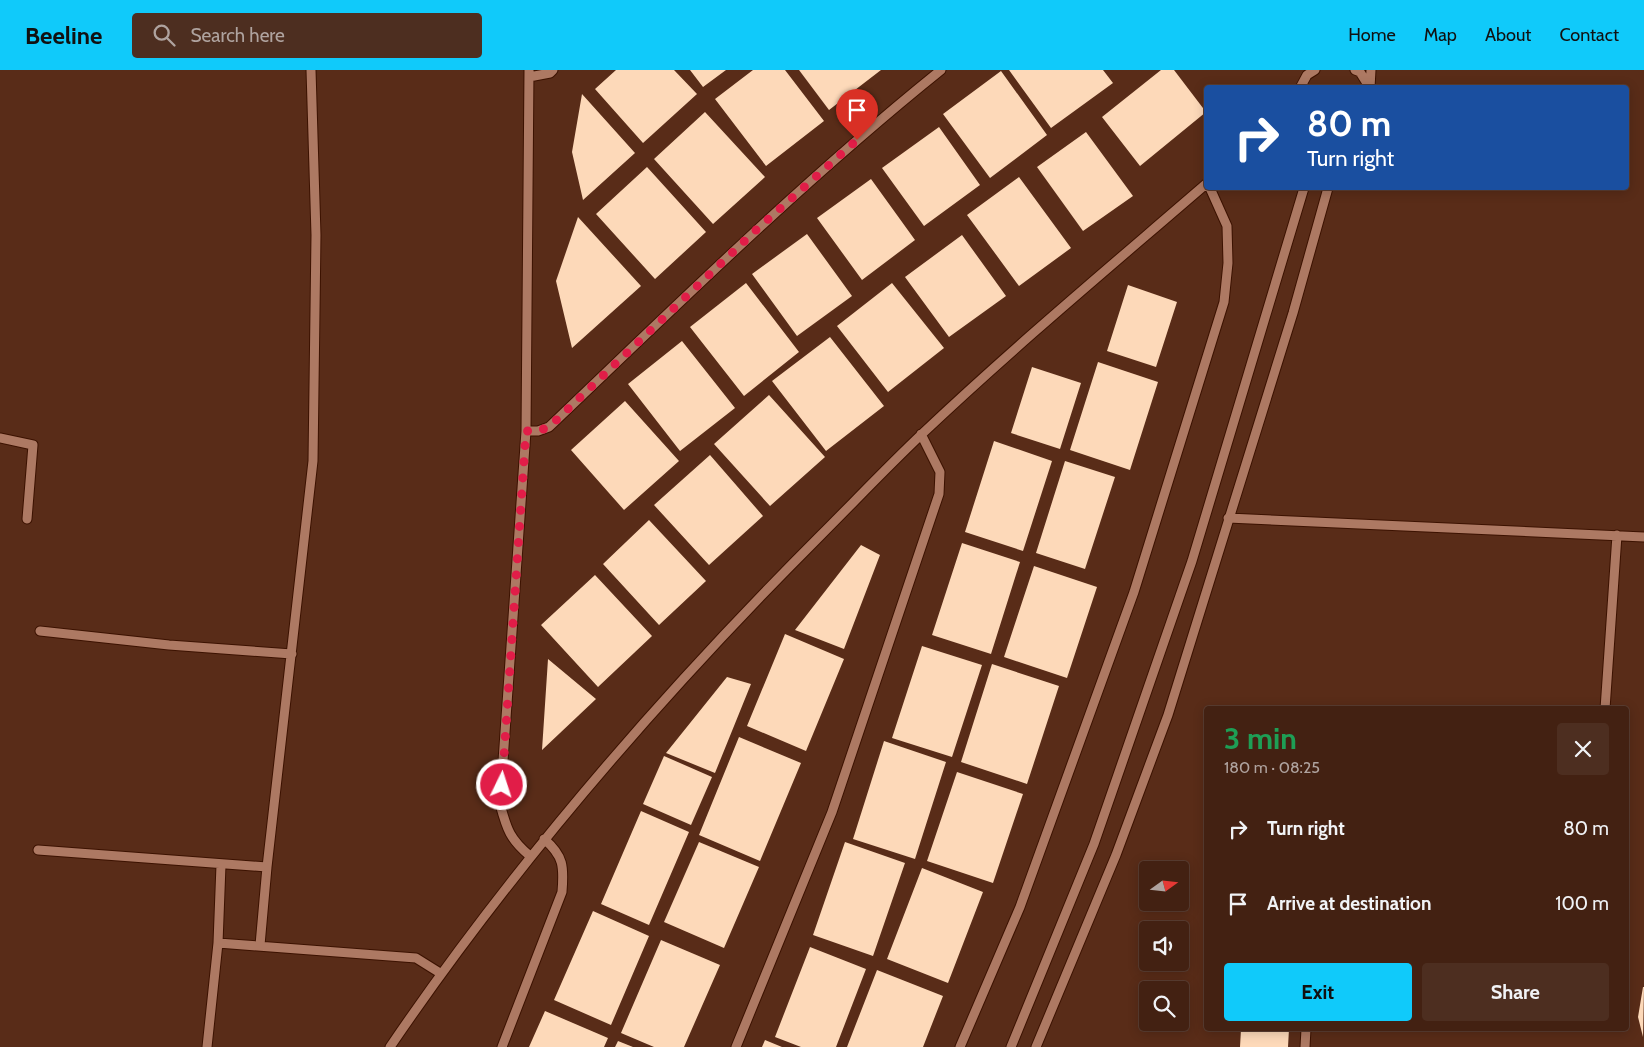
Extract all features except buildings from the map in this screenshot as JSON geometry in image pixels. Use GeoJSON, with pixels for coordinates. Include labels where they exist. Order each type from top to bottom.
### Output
{"type":"FeatureCollection","features":[{"type":"Feature","properties":{"kind":"street"},"geometry":{"type":"LineString","coordinates":[[260,945],[267,867],[313,461],[316,235],[310,70]]}},
{"type":"Feature","properties":{"kind":"street"},"geometry":{"type":"LineString","coordinates":[[530,856],[517,845],[507,831],[500,804],[526,431],[529,74],[550,73],[554,70]]}},
{"type":"Feature","properties":{"kind":"street"},"geometry":{"type":"LineString","coordinates":[[526,431],[538,431],[549,427],[755,231],[886,114],[941,70]]}},
{"type":"Feature","properties":{"kind":"street"},"geometry":{"type":"LineString","coordinates":[[1355,70],[1360,72],[1368,85]]}},
{"type":"Feature","properties":{"kind":"street"},"geometry":{"type":"LineString","coordinates":[[1370,85],[1372,70]]}},
{"type":"Feature","properties":{"kind":"street"},"geometry":{"type":"LineString","coordinates":[[1302,85],[1310,72]]}},
{"type":"Feature","properties":{"kind":"street"},"geometry":{"type":"LineString","coordinates":[[390,1047],[440,973],[530,856],[665,698],[769,588],[921,434],[1046,322],[1204,186]]}},
{"type":"Feature","properties":{"kind":"street"},"geometry":{"type":"LineString","coordinates":[[960,1047],[1020,907],[1134,592],[1224,302],[1228,263],[1227,226],[1211,190]]}},
{"type":"Feature","properties":{"kind":"street"},"geometry":{"type":"LineString","coordinates":[[1011,1047],[1094,844],[1192,561],[1303,190]]}},
{"type":"Feature","properties":{"kind":"street"},"geometry":{"type":"LineString","coordinates":[[1036,1047],[1116,855],[1168,715],[1292,314],[1327,190]]}},
{"type":"Feature","properties":{"kind":"street"},"geometry":{"type":"LineString","coordinates":[[736,1047],[832,812],[938,494],[940,472],[921,434]]}},
{"type":"Feature","properties":{"kind":"street"},"geometry":{"type":"LineString","coordinates":[[0,438],[33,446],[27,519]]}},
{"type":"Feature","properties":{"kind":"street"},"geometry":{"type":"LineString","coordinates":[[1228,518],[1644,537]]}},
{"type":"Feature","properties":{"kind":"street"},"geometry":{"type":"LineString","coordinates":[[1605,706],[1616,535]]}},
{"type":"Feature","properties":{"kind":"street"},"geometry":{"type":"LineString","coordinates":[[40,630],[169,645],[292,654]]}},
{"type":"Feature","properties":{"kind":"street"},"geometry":{"type":"LineString","coordinates":[[502,1047],[562,892],[564,868],[556,850],[544,839]]}},
{"type":"Feature","properties":{"kind":"street"},"geometry":{"type":"LineString","coordinates":[[38,850],[267,867]]}},
{"type":"Feature","properties":{"kind":"street"},"geometry":{"type":"LineString","coordinates":[[207,1047],[218,943],[221,864]]}},
{"type":"Feature","properties":{"kind":"street"},"geometry":{"type":"LineString","coordinates":[[218,943],[416,958],[440,973]]}},
{"type":"Feature","properties":{"kind":"street"},"geometry":{"type":"LineString","coordinates":[[1305,1047],[1306,1031]]}},
{"type":"Feature","properties":{"kind":"route"},"geometry":{"type":"LineString","coordinates":[[502,785],[526,431],[538,431],[549,427],[755,231],[857,140]]}}]}
